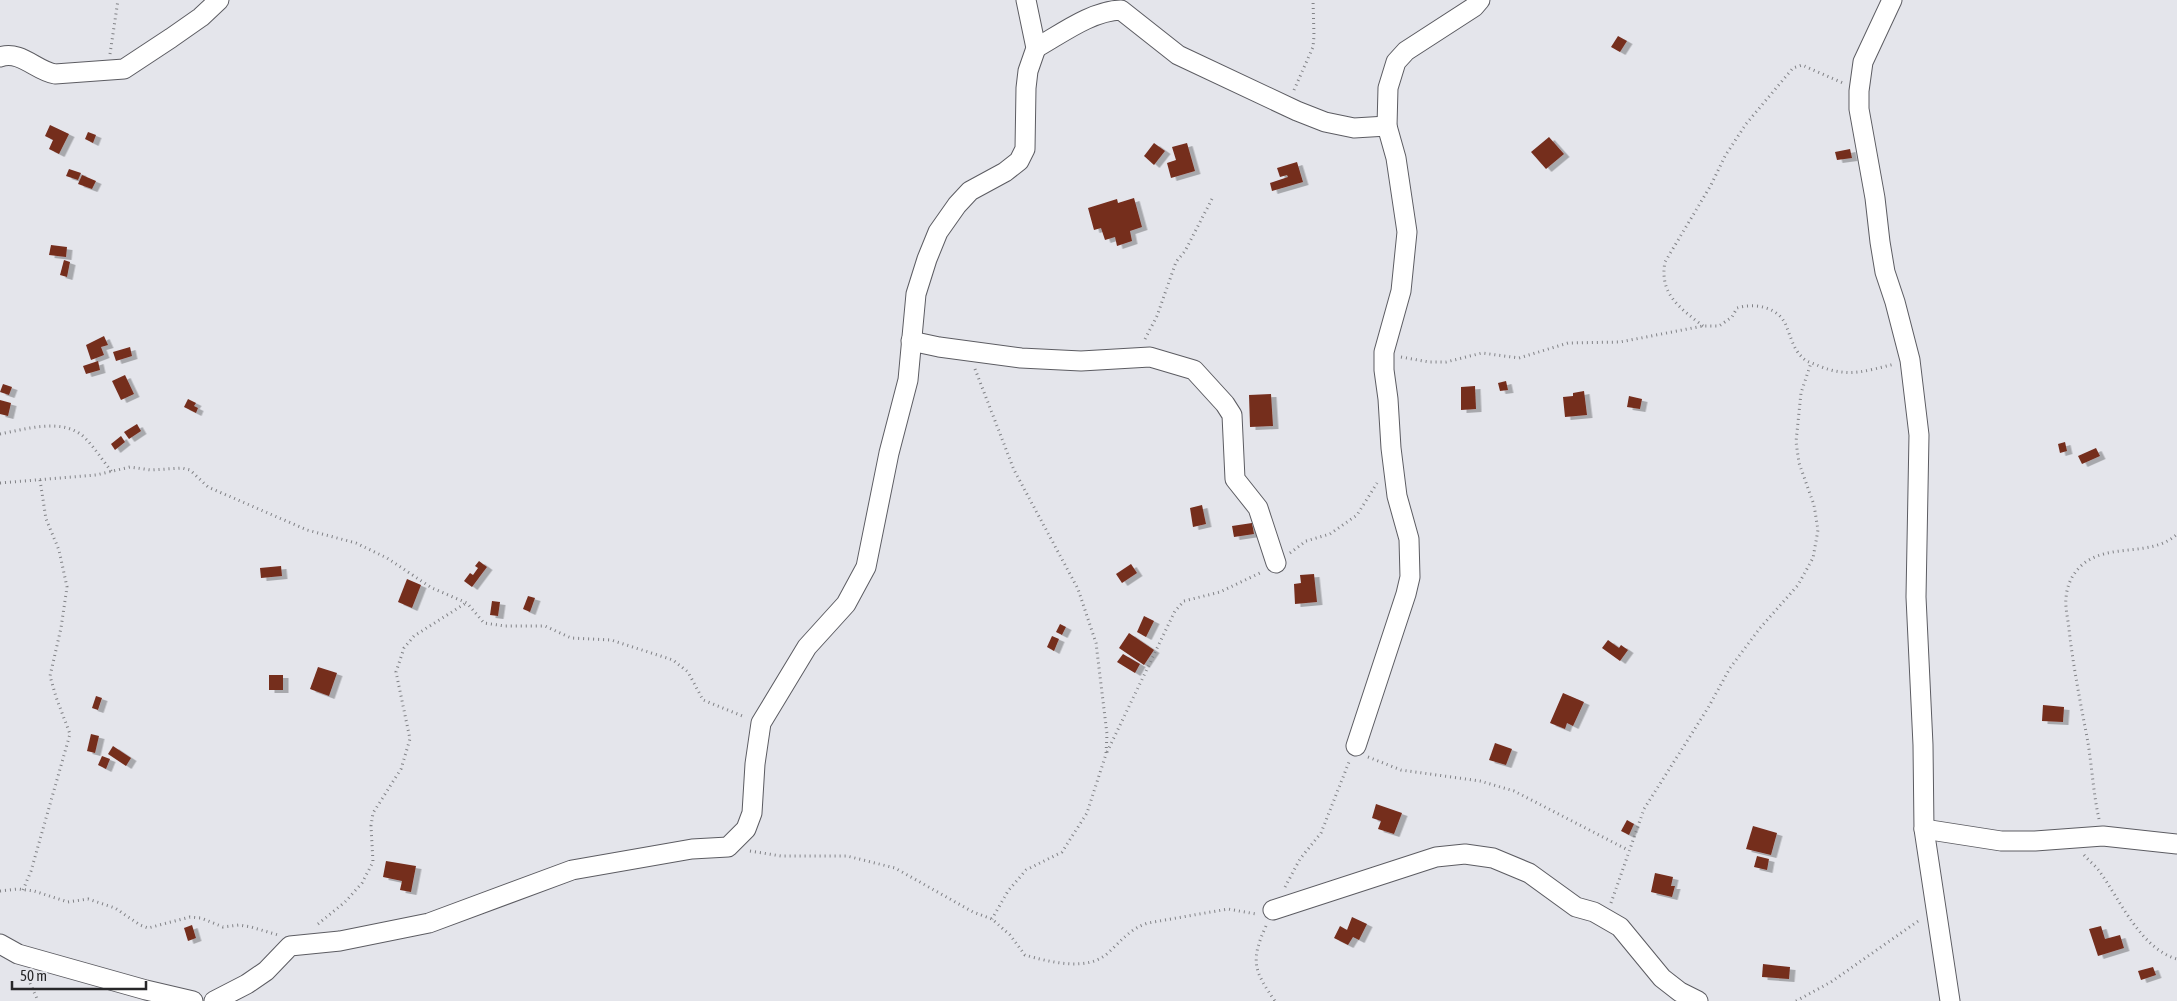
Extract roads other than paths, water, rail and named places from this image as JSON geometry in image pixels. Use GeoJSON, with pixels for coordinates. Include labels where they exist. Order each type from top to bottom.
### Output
{"type":"FeatureCollection","features":[{"type":"Feature","properties":{"kind":"street"},"geometry":{"type":"LineString","coordinates":[[0,57],[8,54],[18,56],[47,73],[55,74],[107,72],[124,69],[140,61],[201,16],[219,0]]}},
{"type":"Feature","properties":{"kind":"street"},"geometry":{"type":"LineString","coordinates":[[214,1001],[247,984],[266,971],[290,946],[340,941],[429,923],[572,870],[692,849],[728,847],[746,829],[752,813],[755,764],[761,723],[806,648],[846,604],[866,567],[889,453],[908,380],[916,294],[938,232],[957,205],[970,191],[1005,172],[1019,160],[1025,149],[1026,88],[1028,71],[1036,48],[1026,0]]}},
{"type":"Feature","properties":{"kind":"street"},"geometry":{"type":"LineString","coordinates":[[1356,746],[1410,577],[1409,539],[1398,496],[1390,448],[1388,399],[1384,370],[1384,352],[1401,291],[1408,232],[1396,158],[1387,126],[1388,88],[1396,62],[1406,51],[1474,7],[1480,0]]}},
{"type":"Feature","properties":{"kind":"street"},"geometry":{"type":"LineString","coordinates":[[1892,0],[1863,62],[1859,91],[1861,126],[1875,198],[1885,272],[1910,360],[1919,435],[1916,597],[1923,745],[1924,829],[1950,1001]]}},
{"type":"Feature","properties":{"kind":"street"},"geometry":{"type":"LineString","coordinates":[[1036,48],[1097,15],[1124,5],[1178,55],[1288,106],[1325,122],[1354,128],[1387,126]]}},
{"type":"Feature","properties":{"kind":"street"},"geometry":{"type":"LineString","coordinates":[[911,341],[939,347],[967,349],[1021,358],[1072,360],[1150,356],[1194,370],[1225,404],[1232,415],[1235,478],[1258,508],[1276,563]]}},
{"type":"Feature","properties":{"kind":"street"},"geometry":{"type":"LineString","coordinates":[[1924,829],[2001,841],[2103,836],[2177,844]]}},
{"type":"Feature","properties":{"kind":"street"},"geometry":{"type":"LineString","coordinates":[[1271,914],[1436,857],[1465,854],[1493,858],[1512,864],[1529,873],[1576,907],[1606,918],[1620,927],[1662,978],[1680,992],[1698,1001]]}},
{"type":"Feature","properties":{"kind":"street"},"geometry":{"type":"LineString","coordinates":[[4,951],[193,1001]]}}]}
